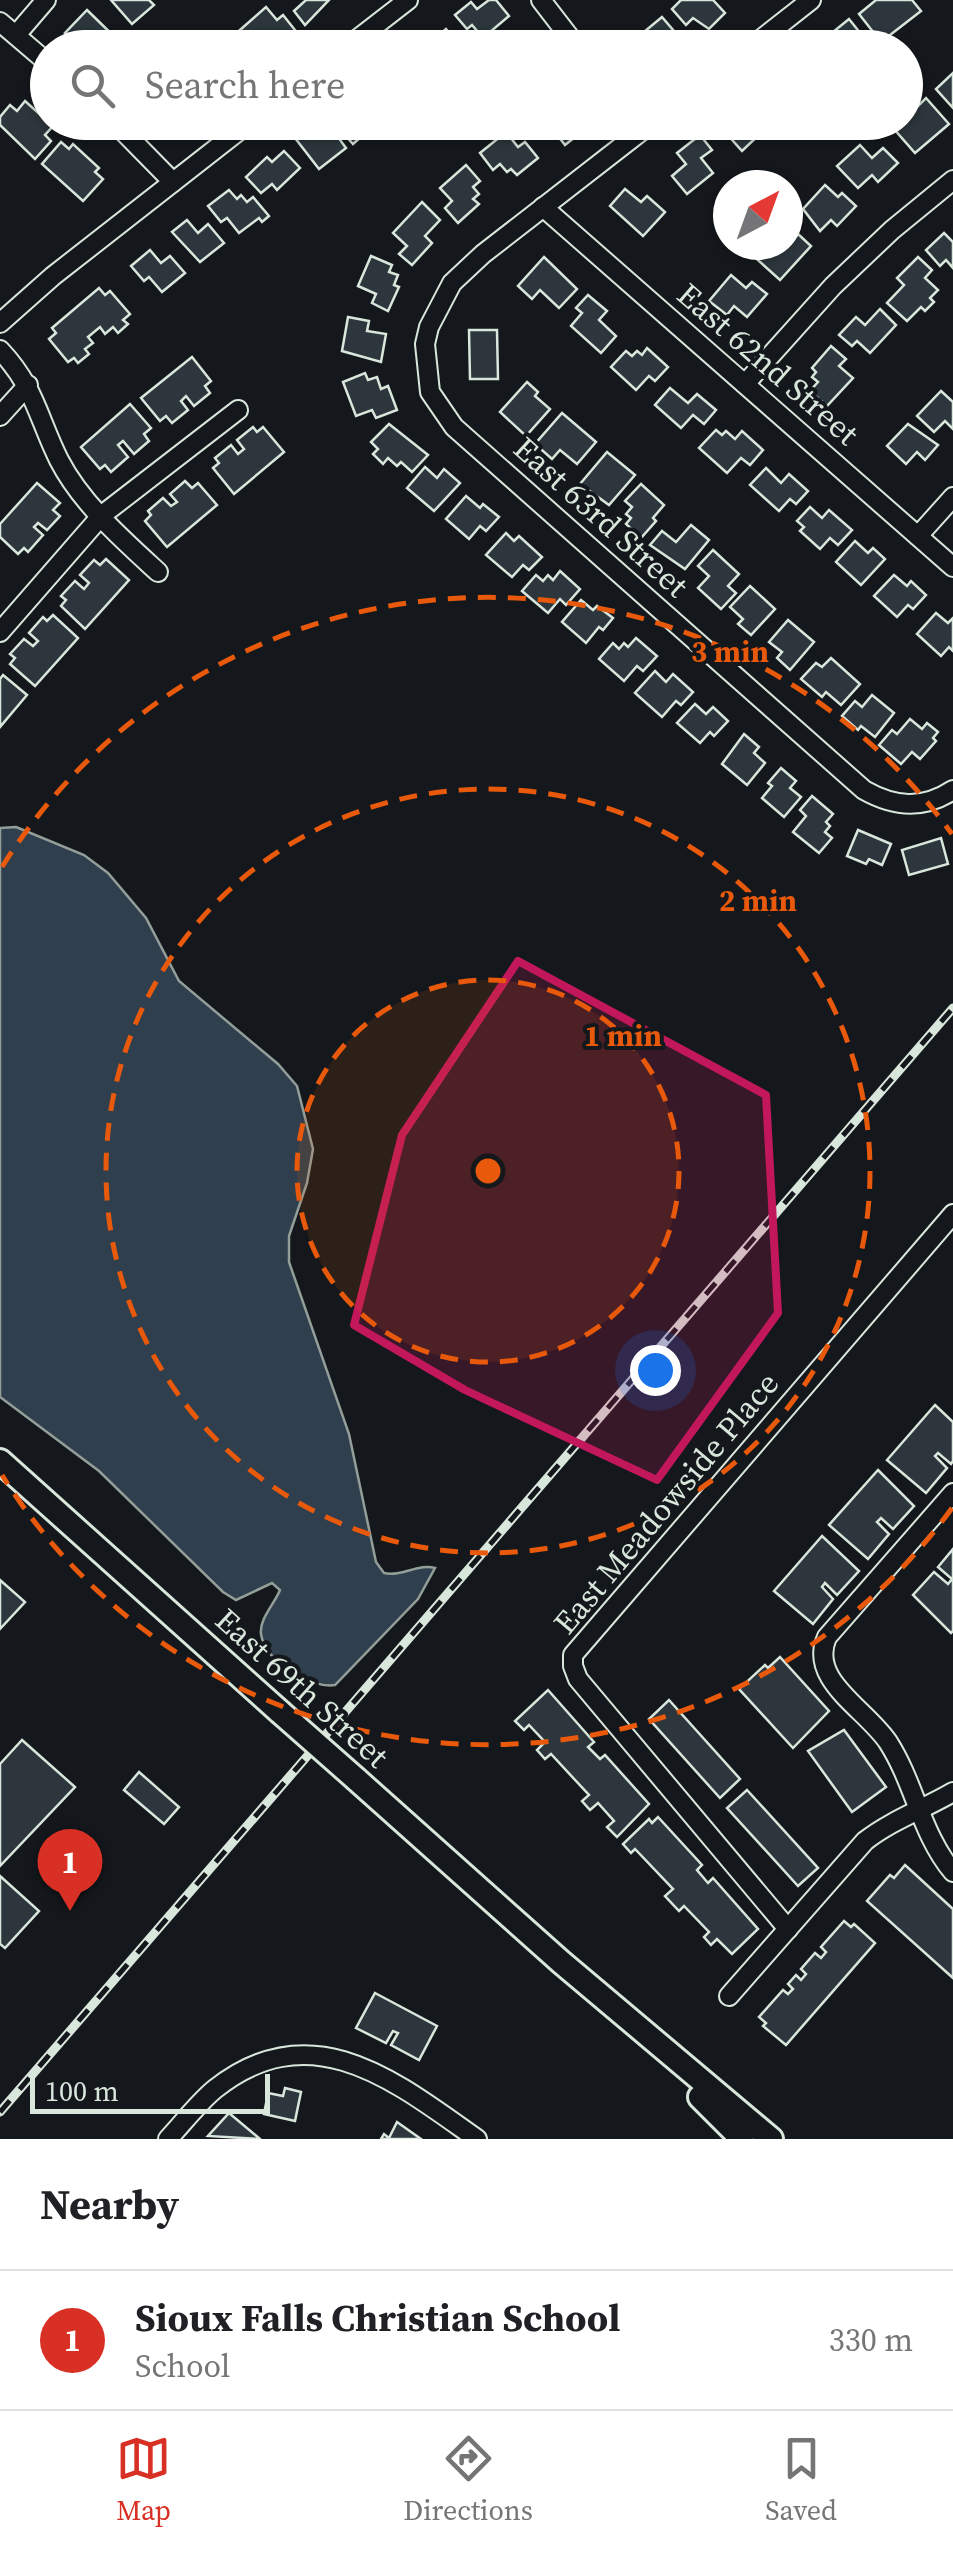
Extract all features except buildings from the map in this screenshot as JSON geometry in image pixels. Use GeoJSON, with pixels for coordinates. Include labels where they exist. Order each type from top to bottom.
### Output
{"type":"FeatureCollection","features":[{"type":"Feature","properties":{"kind":"main road","name":"East 69th Street"},"geometry":{"type":"LineString","coordinates":[[0,1462],[561,1962],[770,2139]]}},
{"type":"Feature","properties":{"kind":"main road","name":"East 69th Street"},"geometry":{"type":"LineString","coordinates":[[561,1962],[742,2139]]}},
{"type":"Feature","properties":{"kind":"street"},"geometry":{"type":"LineString","coordinates":[[16,35],[46,0]]}},
{"type":"Feature","properties":{"kind":"street"},"geometry":{"type":"LineString","coordinates":[[369,30],[408,0]]}},
{"type":"Feature","properties":{"kind":"street"},"geometry":{"type":"LineString","coordinates":[[540,0],[564,30]]}},
{"type":"Feature","properties":{"kind":"street"},"geometry":{"type":"LineString","coordinates":[[773,30],[812,0]]}},
{"type":"Feature","properties":{"kind":"street"},"geometry":{"type":"LineString","coordinates":[[0,22],[30,47]]}},
{"type":"Feature","properties":{"kind":"street"},"geometry":{"type":"LineString","coordinates":[[132,140],[173,182]]}},
{"type":"Feature","properties":{"kind":"street"},"geometry":{"type":"LineString","coordinates":[[0,324],[53,276],[227,140]]}},
{"type":"Feature","properties":{"kind":"street"},"geometry":{"type":"LineString","coordinates":[[544,207],[627,140]]}},
{"type":"Feature","properties":{"kind":"street"},"geometry":{"type":"LineString","coordinates":[[744,384],[832,286],[953,180]]}},
{"type":"Feature","properties":{"kind":"street","name":"East 63rd Street"},"geometry":{"type":"LineString","coordinates":[[544,207],[452,282],[430,327],[425,344],[430,392],[454,428],[864,790],[884,801],[905,805],[923,803],[953,790]]}},
{"type":"Feature","properties":{"kind":"street","name":"East 62nd Street"},"geometry":{"type":"LineString","coordinates":[[544,207],[953,567]]}},
{"type":"Feature","properties":{"kind":"street"},"geometry":{"type":"LineString","coordinates":[[0,350],[28,385],[59,460],[102,515],[158,572]]}},
{"type":"Feature","properties":{"kind":"street"},"geometry":{"type":"LineString","coordinates":[[0,416],[28,385]]}},
{"type":"Feature","properties":{"kind":"street"},"geometry":{"type":"LineString","coordinates":[[0,632],[102,515],[238,410]]}},
{"type":"Feature","properties":{"kind":"street"},"geometry":{"type":"LineString","coordinates":[[918,536],[953,497]]}},
{"type":"Feature","properties":{"kind":"street","name":"East Meadowside Place"},"geometry":{"type":"LineString","coordinates":[[788,1929],[578,1679],[573,1655],[953,1214]]}},
{"type":"Feature","properties":{"kind":"street"},"geometry":{"type":"LineString","coordinates":[[953,1493],[827,1637],[821,1652],[821,1663],[829,1678],[888,1742],[935,1851],[953,1872]]}},
{"type":"Feature","properties":{"kind":"street"},"geometry":{"type":"LineString","coordinates":[[729,1996],[865,1841],[886,1825],[953,1792]]}},
{"type":"Feature","properties":{"kind":"street"},"geometry":{"type":"LineString","coordinates":[[168,2139],[214,2090],[232,2077],[267,2062],[303,2056],[351,2060],[412,2093],[477,2139]]}},
{"type":"Feature","properties":{"kind":"highlighted area"},"geometry":{"type":"Polygon","coordinates":[[[518,961],[766,1095],[778,1313],[657,1480],[465,1390],[354,1325],[402,1135],[518,961]]]}},
{"type":"Feature","properties":{"kind":"water"},"geometry":{"type":"Polygon","coordinates":[[[16,827],[84,855],[108,873],[146,918],[179,981],[278,1064],[297,1086],[313,1149],[307,1183],[289,1236],[289,1262],[349,1434],[376,1562],[384,1573],[391,1574],[435,1568],[418,1599],[335,1685],[313,1683],[290,1672],[264,1644],[262,1623],[280,1590],[272,1583],[236,1600],[223,1592],[99,1471],[0,1397],[0,828],[16,827]]]}},
{"type":"Feature","properties":{"kind":"railway"},"geometry":{"type":"LineString","coordinates":[[0,2112],[953,1008]]}},
{"type":"Feature","properties":{"kind":"place","name":"Sioux Falls Christian School"},"geometry":{"type":"Point","coordinates":[70,1911]}}]}
